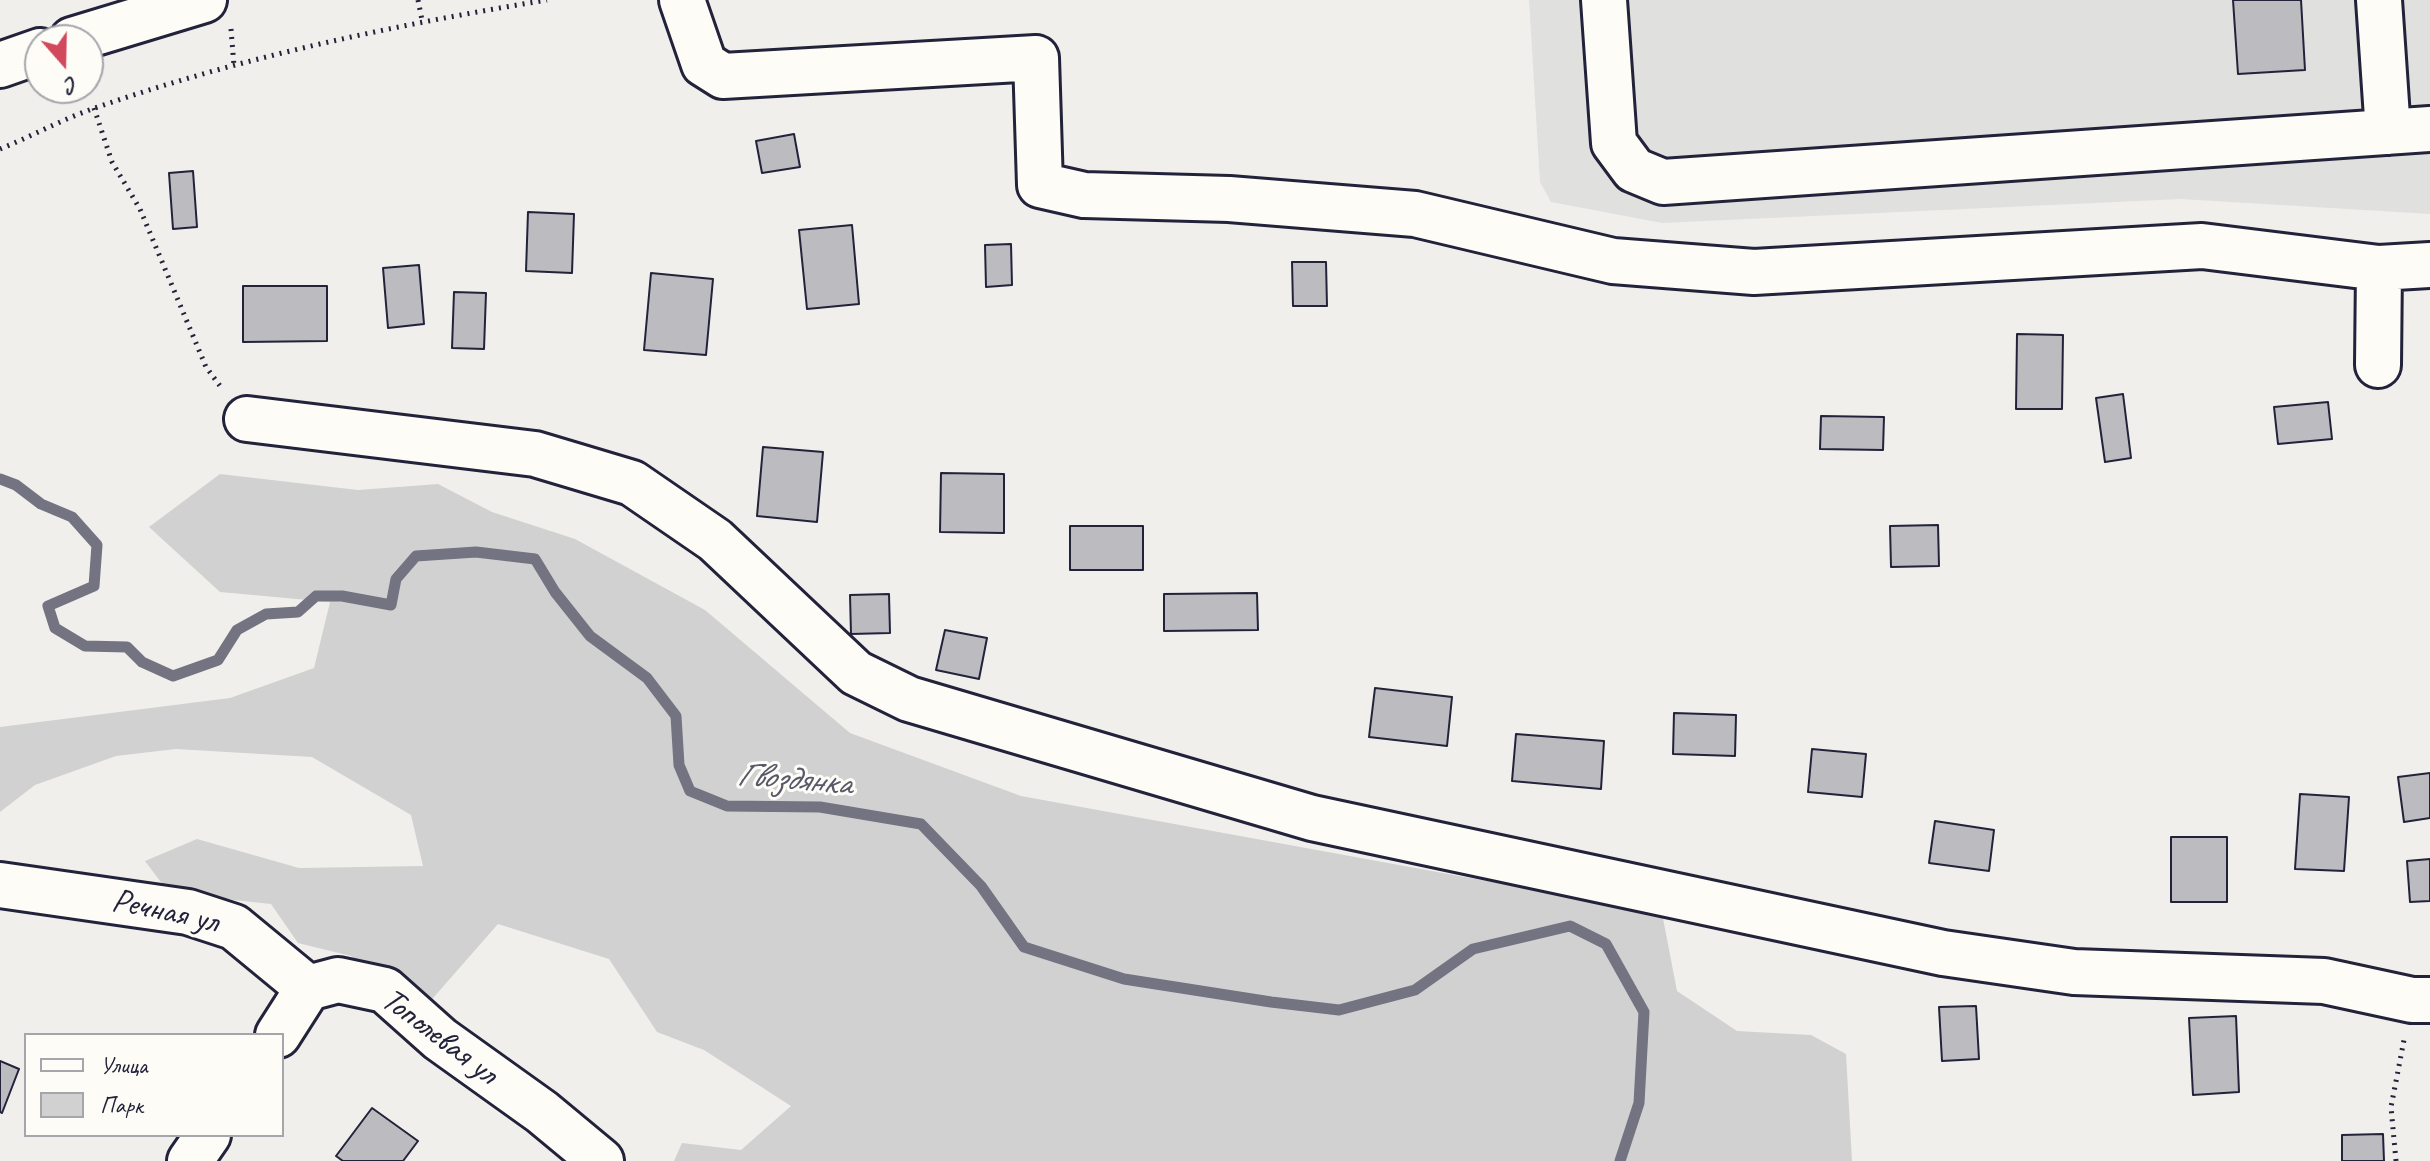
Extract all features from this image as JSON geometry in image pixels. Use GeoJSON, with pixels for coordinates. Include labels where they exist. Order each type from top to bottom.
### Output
{"type":"FeatureCollection","features":[{"type":"Feature","properties":{"kind":"street"},"geometry":{"type":"LineString","coordinates":[[104,30],[204,0]]}},
{"type":"Feature","properties":{"kind":"street"},"geometry":{"type":"LineString","coordinates":[[682,0],[704,64],[723,76],[1036,58],[1040,185],[1084,195],[1229,199],[1415,214],[1613,261],[1754,272],[2202,246],[2379,268],[2430,265]]}},
{"type":"Feature","properties":{"kind":"street"},"geometry":{"type":"LineString","coordinates":[[1604,0],[1614,143],[1634,170],[1663,182],[2409,130],[2379,0]]}},
{"type":"Feature","properties":{"kind":"street"},"geometry":{"type":"LineString","coordinates":[[0,65],[24,57]]}},
{"type":"Feature","properties":{"kind":"street"},"geometry":{"type":"LineString","coordinates":[[2378,365],[2379,268]]}},
{"type":"Feature","properties":{"kind":"street"},"geometry":{"type":"LineString","coordinates":[[247,419],[535,454],[632,483],[715,540],[856,673],[869,680],[909,699],[1312,818],[1943,953],[2074,972],[2324,981],[2421,1000]]}},
{"type":"Feature","properties":{"kind":"street","name":"Речная ул"},"geometry":{"type":"LineString","coordinates":[[0,885],[188,912],[234,927],[308,988]]}},
{"type":"Feature","properties":{"kind":"street","name":"Тополевая ул"},"geometry":{"type":"LineString","coordinates":[[308,988],[338,980],[385,990],[440,1039],[542,1112],[601,1161]]}},
{"type":"Feature","properties":{"kind":"street"},"geometry":{"type":"LineString","coordinates":[[279,1033],[308,988]]}},
{"type":"Feature","properties":{"kind":"street"},"geometry":{"type":"LineString","coordinates":[[190,1161],[207,1137]]}},
{"type":"Feature","properties":{"kind":"path"},"geometry":{"type":"LineString","coordinates":[[418,0],[422,20]]}},
{"type":"Feature","properties":{"kind":"path"},"geometry":{"type":"LineString","coordinates":[[0,149],[94,108],[234,66],[422,20],[547,0]]}},
{"type":"Feature","properties":{"kind":"path"},"geometry":{"type":"LineString","coordinates":[[94,108],[112,162],[140,209],[206,367],[247,419]]}},
{"type":"Feature","properties":{"kind":"path"},"geometry":{"type":"LineString","coordinates":[[2396,1161],[2391,1107],[2421,1000]]}},
{"type":"Feature","properties":{"kind":"shaded area"},"geometry":{"type":"Polygon","coordinates":[[[1529,0],[2430,0],[2430,214],[2181,199],[1662,223],[1551,202],[1540,182],[1529,0]]]}},
{"type":"Feature","properties":{"kind":"green space"},"geometry":{"type":"Polygon","coordinates":[[[220,474],[358,490],[438,484],[492,512],[575,539],[705,610],[850,733],[1021,796],[1662,913],[1677,991],[1737,1031],[1811,1035],[1846,1054],[1852,1161],[674,1161],[682,1143],[741,1150],[791,1106],[704,1050],[657,1032],[609,959],[498,924],[419,1014],[351,956],[298,943],[271,904],[169,893],[145,861],[197,839],[299,868],[423,866],[411,815],[312,757],[176,749],[116,756],[35,785],[0,812],[0,727],[230,698],[314,668],[330,602],[220,592],[149,527],[220,474]]]}},
{"type":"Feature","properties":{"kind":"building"},"geometry":{"type":"Polygon","coordinates":[[[2233,0],[2301,0],[2305,70],[2238,74],[2233,0]]]}},
{"type":"Feature","properties":{"kind":"building"},"geometry":{"type":"Polygon","coordinates":[[[794,134],[800,167],[762,173],[756,141],[794,134]]]}},
{"type":"Feature","properties":{"kind":"building"},"geometry":{"type":"Polygon","coordinates":[[[193,171],[197,227],[173,229],[169,173],[193,171]]]}},
{"type":"Feature","properties":{"kind":"building"},"geometry":{"type":"Polygon","coordinates":[[[528,212],[574,214],[572,273],[526,271],[528,212]]]}},
{"type":"Feature","properties":{"kind":"building"},"geometry":{"type":"Polygon","coordinates":[[[852,225],[859,304],[807,309],[799,230],[852,225]]]}},
{"type":"Feature","properties":{"kind":"building"},"geometry":{"type":"Polygon","coordinates":[[[1011,244],[1012,285],[986,287],[985,245],[1011,244]]]}},
{"type":"Feature","properties":{"kind":"building"},"geometry":{"type":"Polygon","coordinates":[[[1292,262],[1326,262],[1327,306],[1293,306],[1292,262]]]}},
{"type":"Feature","properties":{"kind":"building"},"geometry":{"type":"Polygon","coordinates":[[[419,265],[424,324],[388,328],[383,268],[419,265]]]}},
{"type":"Feature","properties":{"kind":"building"},"geometry":{"type":"Polygon","coordinates":[[[651,273],[713,279],[706,355],[644,350],[651,273]]]}},
{"type":"Feature","properties":{"kind":"building"},"geometry":{"type":"Polygon","coordinates":[[[243,286],[327,286],[327,341],[243,342],[243,286]]]}},
{"type":"Feature","properties":{"kind":"building"},"geometry":{"type":"Polygon","coordinates":[[[454,292],[486,293],[484,349],[452,348],[454,292]]]}},
{"type":"Feature","properties":{"kind":"building"},"geometry":{"type":"Polygon","coordinates":[[[2017,334],[2063,335],[2062,409],[2016,409],[2017,334]]]}},
{"type":"Feature","properties":{"kind":"building"},"geometry":{"type":"Polygon","coordinates":[[[2123,394],[2131,458],[2105,462],[2096,398],[2123,394]]]}},
{"type":"Feature","properties":{"kind":"building"},"geometry":{"type":"Polygon","coordinates":[[[2328,402],[2332,439],[2278,444],[2274,407],[2328,402]]]}},
{"type":"Feature","properties":{"kind":"building"},"geometry":{"type":"Polygon","coordinates":[[[1821,416],[1884,417],[1883,450],[1820,449],[1821,416]]]}},
{"type":"Feature","properties":{"kind":"building"},"geometry":{"type":"Polygon","coordinates":[[[763,447],[823,452],[817,522],[757,516],[763,447]]]}},
{"type":"Feature","properties":{"kind":"building"},"geometry":{"type":"Polygon","coordinates":[[[941,473],[1004,474],[1004,533],[940,532],[941,473]]]}},
{"type":"Feature","properties":{"kind":"building"},"geometry":{"type":"Polygon","coordinates":[[[1938,525],[1939,566],[1891,567],[1890,526],[1938,525]]]}},
{"type":"Feature","properties":{"kind":"building"},"geometry":{"type":"Polygon","coordinates":[[[1070,526],[1143,526],[1143,570],[1070,570],[1070,526]]]}},
{"type":"Feature","properties":{"kind":"building"},"geometry":{"type":"Polygon","coordinates":[[[1257,593],[1258,630],[1164,631],[1164,594],[1257,593]]]}},
{"type":"Feature","properties":{"kind":"building"},"geometry":{"type":"Polygon","coordinates":[[[889,594],[890,633],[851,634],[850,595],[889,594]]]}},
{"type":"Feature","properties":{"kind":"building"},"geometry":{"type":"Polygon","coordinates":[[[945,630],[987,638],[979,679],[936,670],[945,630]]]}},
{"type":"Feature","properties":{"kind":"building"},"geometry":{"type":"Polygon","coordinates":[[[1375,688],[1452,697],[1447,746],[1369,737],[1375,688]]]}},
{"type":"Feature","properties":{"kind":"building"},"geometry":{"type":"Polygon","coordinates":[[[1674,713],[1736,715],[1735,756],[1673,754],[1674,713]]]}},
{"type":"Feature","properties":{"kind":"building"},"geometry":{"type":"Polygon","coordinates":[[[1516,734],[1604,741],[1601,789],[1512,781],[1516,734]]]}},
{"type":"Feature","properties":{"kind":"building"},"geometry":{"type":"Polygon","coordinates":[[[1812,749],[1866,754],[1862,797],[1808,792],[1812,749]]]}},
{"type":"Feature","properties":{"kind":"building"},"geometry":{"type":"Polygon","coordinates":[[[2430,773],[2430,818],[2404,822],[2398,777],[2430,773]]]}},
{"type":"Feature","properties":{"kind":"building"},"geometry":{"type":"Polygon","coordinates":[[[2300,794],[2349,797],[2344,871],[2295,869],[2300,794]]]}},
{"type":"Feature","properties":{"kind":"building"},"geometry":{"type":"Polygon","coordinates":[[[1935,821],[1994,830],[1989,871],[1929,863],[1935,821]]]}},
{"type":"Feature","properties":{"kind":"building"},"geometry":{"type":"Polygon","coordinates":[[[2171,837],[2227,837],[2227,902],[2171,902],[2171,837]]]}},
{"type":"Feature","properties":{"kind":"building"},"geometry":{"type":"Polygon","coordinates":[[[2430,859],[2430,901],[2410,902],[2407,861],[2430,859]]]}},
{"type":"Feature","properties":{"kind":"building"},"geometry":{"type":"Polygon","coordinates":[[[1976,1006],[1979,1059],[1942,1061],[1939,1007],[1976,1006]]]}},
{"type":"Feature","properties":{"kind":"building"},"geometry":{"type":"Polygon","coordinates":[[[2236,1016],[2239,1092],[2193,1095],[2189,1018],[2236,1016]]]}},
{"type":"Feature","properties":{"kind":"building"},"geometry":{"type":"Polygon","coordinates":[[[0,1061],[19,1069],[2,1113],[0,1112],[0,1061]]]}},
{"type":"Feature","properties":{"kind":"building"},"geometry":{"type":"Polygon","coordinates":[[[372,1108],[418,1141],[403,1161],[343,1161],[336,1156],[372,1108]]]}},
{"type":"Feature","properties":{"kind":"building"},"geometry":{"type":"Polygon","coordinates":[[[2383,1134],[2384,1161],[2342,1161],[2342,1135],[2383,1134]]]}},
{"type":"Feature","properties":{"kind":"waterway","name":"Гвоздянка"},"geometry":{"type":"LineString","coordinates":[[0,479],[16,485],[41,504],[72,517],[97,545],[94,586],[48,606],[55,628],[85,646],[127,647],[142,662],[173,676],[218,660],[237,630],[266,614],[298,612],[316,596],[342,596],[391,605],[396,579],[416,556],[476,552],[535,559],[555,592],[590,636],[647,678],[676,716],[679,765],[690,791],[727,806],[820,807],[921,824],[981,886],[1024,947],[1124,979],[1339,1010],[1415,990],[1473,949],[1570,926],[1606,944],[1644,1012],[1639,1103],[1620,1161]]}}]}
